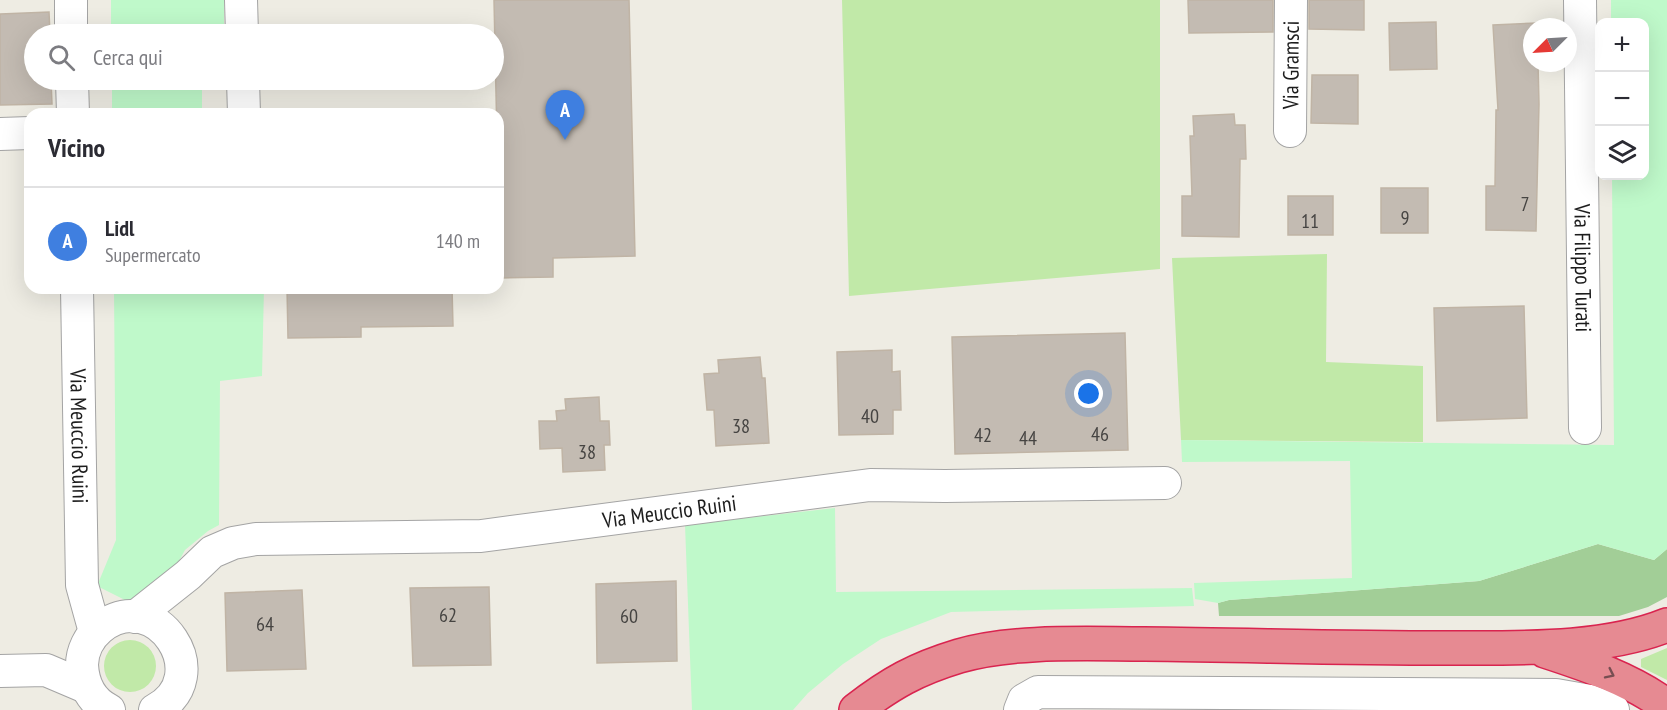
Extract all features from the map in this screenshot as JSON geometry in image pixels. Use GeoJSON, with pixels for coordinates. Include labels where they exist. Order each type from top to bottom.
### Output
{"type":"FeatureCollection","features":[{"type":"Feature","properties":{"kind":"highway"},"geometry":{"type":"LineString","coordinates":[[856,710],[882,690],[910,673],[961,655],[1005,647],[1087,644],[1535,648],[1619,639],[1667,625]]}},
{"type":"Feature","properties":{"kind":"highway"},"geometry":{"type":"LineString","coordinates":[[1535,648],[1599,669],[1650,694],[1667,706]]}},
{"type":"Feature","properties":{"kind":"street"},"geometry":{"type":"LineString","coordinates":[[71,0],[71,24]]}},
{"type":"Feature","properties":{"kind":"street"},"geometry":{"type":"LineString","coordinates":[[241,0],[242,24]]}},
{"type":"Feature","properties":{"kind":"street","name":"Via Gramsci"},"geometry":{"type":"LineString","coordinates":[[1290,131],[1291,0]]}},
{"type":"Feature","properties":{"kind":"street","name":"Via Filippo Turati"},"geometry":{"type":"LineString","coordinates":[[1580,0],[1585,428]]}},
{"type":"Feature","properties":{"kind":"street"},"geometry":{"type":"LineString","coordinates":[[72,90],[73,108]]}},
{"type":"Feature","properties":{"kind":"street"},"geometry":{"type":"LineString","coordinates":[[243,90],[244,108]]}},
{"type":"Feature","properties":{"kind":"street"},"geometry":{"type":"LineString","coordinates":[[0,134],[24,133]]}},
{"type":"Feature","properties":{"kind":"street","name":"Via Meuccio Ruini"},"geometry":{"type":"LineString","coordinates":[[77,294],[82,585],[91,639],[82,660],[82,674],[86,687],[94,699],[109,710]]}},
{"type":"Feature","properties":{"kind":"street","name":"Via Meuccio Ruini"},"geometry":{"type":"LineString","coordinates":[[46,670],[91,639],[105,624],[131,617],[188,575],[212,552],[233,543],[256,539],[481,536],[870,485],[1165,483]]}},
{"type":"Feature","properties":{"kind":"street"},"geometry":{"type":"LineString","coordinates":[[177,645],[188,575]]}},
{"type":"Feature","properties":{"kind":"street"},"geometry":{"type":"LineString","coordinates":[[82,585],[131,617],[148,619],[160,625],[177,645],[181,664],[181,696],[172,696],[155,710]]}},
{"type":"Feature","properties":{"kind":"street","name":"Via Meuccio Ruini"},"geometry":{"type":"LineString","coordinates":[[0,671],[46,670],[86,687]]}},
{"type":"Feature","properties":{"kind":"street"},"geometry":{"type":"LineString","coordinates":[[1020,710],[1024,700],[1038,692],[1556,695],[1590,701],[1613,710]]}},
{"type":"Feature","properties":{"kind":"green space"},"geometry":{"type":"Polygon","coordinates":[[[111,0],[224,0],[224,24],[111,24],[111,0]]]}},
{"type":"Feature","properties":{"kind":"green space"},"geometry":{"type":"Polygon","coordinates":[[[842,0],[1160,0],[1160,269],[849,296],[842,0]]]}},
{"type":"Feature","properties":{"kind":"green space"},"geometry":{"type":"Polygon","coordinates":[[[1611,0],[1667,0],[1667,549],[1654,560],[1598,544],[1479,581],[1229,600],[1218,603],[1195,599],[1194,583],[1352,578],[1350,461],[1182,462],[1181,440],[1614,445],[1612,180],[1649,180],[1649,18],[1611,18],[1611,0]]]}},
{"type":"Feature","properties":{"kind":"green space"},"geometry":{"type":"Polygon","coordinates":[[[112,90],[202,90],[202,108],[112,108],[112,90]]]}},
{"type":"Feature","properties":{"kind":"green space"},"geometry":{"type":"Polygon","coordinates":[[[1327,254],[1326,362],[1423,366],[1423,442],[1181,440],[1172,258],[1327,254]]]}},
{"type":"Feature","properties":{"kind":"green space"},"geometry":{"type":"Polygon","coordinates":[[[114,294],[264,294],[262,376],[220,381],[219,525],[185,550],[173,572],[133,604],[97,586],[116,540],[114,294]]]}},
{"type":"Feature","properties":{"kind":"green space"},"geometry":{"type":"Polygon","coordinates":[[[835,508],[836,592],[1192,588],[1194,606],[951,612],[881,639],[843,664],[808,693],[793,710],[692,710],[685,525],[835,508]]]}},
{"type":"Feature","properties":{"kind":"green space"},"geometry":{"type":"Polygon","coordinates":[[[1598,544],[1654,560],[1667,549],[1667,597],[1648,607],[1619,616],[1219,616],[1218,603],[1229,600],[1479,581],[1598,544]]]}},
{"type":"Feature","properties":{"kind":"green space"},"geometry":{"type":"Polygon","coordinates":[[[130,640],[140,642],[148,648],[154,656],[156,666],[154,676],[148,684],[140,690],[130,692],[120,690],[112,684],[106,676],[104,666],[106,656],[112,648],[120,642],[130,640]]]}},
{"type":"Feature","properties":{"kind":"green space"},"geometry":{"type":"Polygon","coordinates":[[[1667,648],[1667,680],[1641,667],[1641,659],[1667,648]]]}},
{"type":"Feature","properties":{"kind":"building"},"geometry":{"type":"Polygon","coordinates":[[[494,0],[629,0],[635,256],[553,258],[553,277],[504,278],[504,108],[496,108],[496,90],[504,90],[504,24],[495,24],[494,0]]]}},
{"type":"Feature","properties":{"kind":"building"},"geometry":{"type":"Polygon","coordinates":[[[1188,0],[1273,0],[1273,32],[1189,33],[1188,0]]]}},
{"type":"Feature","properties":{"kind":"building"},"geometry":{"type":"Polygon","coordinates":[[[1309,0],[1364,0],[1364,30],[1309,29],[1309,0]]]}},
{"type":"Feature","properties":{"kind":"building"},"geometry":{"type":"Polygon","coordinates":[[[49,12],[50,24],[24,24],[24,90],[51,90],[52,104],[0,105],[0,14],[49,12]]]}},
{"type":"Feature","properties":{"kind":"building"},"geometry":{"type":"Polygon","coordinates":[[[1436,22],[1437,69],[1390,70],[1389,23],[1436,22]]]}},
{"type":"Feature","properties":{"kind":"building"},"geometry":{"type":"Polygon","coordinates":[[[1523,24],[1523,72],[1538,72],[1536,231],[1486,230],[1486,186],[1495,186],[1496,110],[1498,110],[1493,25],[1523,24]]]}},
{"type":"Feature","properties":{"kind":"building"},"geometry":{"type":"Polygon","coordinates":[[[1312,75],[1358,75],[1358,124],[1311,123],[1312,75]]]}},
{"type":"Feature","properties":{"kind":"building"},"geometry":{"type":"Polygon","coordinates":[[[1234,114],[1235,125],[1245,125],[1246,159],[1240,159],[1239,237],[1182,236],[1182,196],[1192,196],[1190,136],[1194,136],[1193,116],[1234,114]]]}},
{"type":"Feature","properties":{"kind":"building"},"geometry":{"type":"Polygon","coordinates":[[[1381,188],[1428,188],[1428,233],[1381,233],[1381,188]]]}},
{"type":"Feature","properties":{"kind":"building"},"geometry":{"type":"Polygon","coordinates":[[[1288,196],[1333,196],[1333,235],[1288,235],[1288,196]]]}},
{"type":"Feature","properties":{"kind":"building"},"geometry":{"type":"Polygon","coordinates":[[[287,294],[452,294],[453,326],[361,327],[361,337],[288,338],[287,294]]]}},
{"type":"Feature","properties":{"kind":"building"},"geometry":{"type":"Polygon","coordinates":[[[1524,306],[1527,418],[1437,421],[1434,308],[1524,306]]]}},
{"type":"Feature","properties":{"kind":"building"},"geometry":{"type":"Polygon","coordinates":[[[1125,333],[1128,450],[955,454],[952,337],[1125,333]]]}},
{"type":"Feature","properties":{"kind":"building"},"geometry":{"type":"Polygon","coordinates":[[[892,350],[892,372],[900,371],[901,410],[893,410],[893,434],[839,435],[837,352],[892,350]]]}},
{"type":"Feature","properties":{"kind":"building"},"geometry":{"type":"Polygon","coordinates":[[[760,357],[762,378],[765,378],[769,443],[716,446],[714,410],[707,410],[704,374],[719,373],[718,360],[760,357]]]}},
{"type":"Feature","properties":{"kind":"building"},"geometry":{"type":"Polygon","coordinates":[[[599,397],[600,421],[609,421],[610,445],[604,445],[605,470],[563,472],[562,448],[540,449],[539,421],[557,421],[556,411],[566,410],[565,399],[599,397]]]}},
{"type":"Feature","properties":{"kind":"building"},"geometry":{"type":"Polygon","coordinates":[[[676,581],[677,661],[597,663],[596,584],[676,581]]]}},
{"type":"Feature","properties":{"kind":"building"},"geometry":{"type":"Polygon","coordinates":[[[489,587],[491,665],[413,666],[410,588],[489,587]]]}},
{"type":"Feature","properties":{"kind":"building"},"geometry":{"type":"Polygon","coordinates":[[[302,590],[306,669],[227,671],[225,593],[302,590]]]}},
{"type":"Feature","properties":{"kind":"place","name":"Lidl"},"geometry":{"type":"Point","coordinates":[565,140]}}]}
